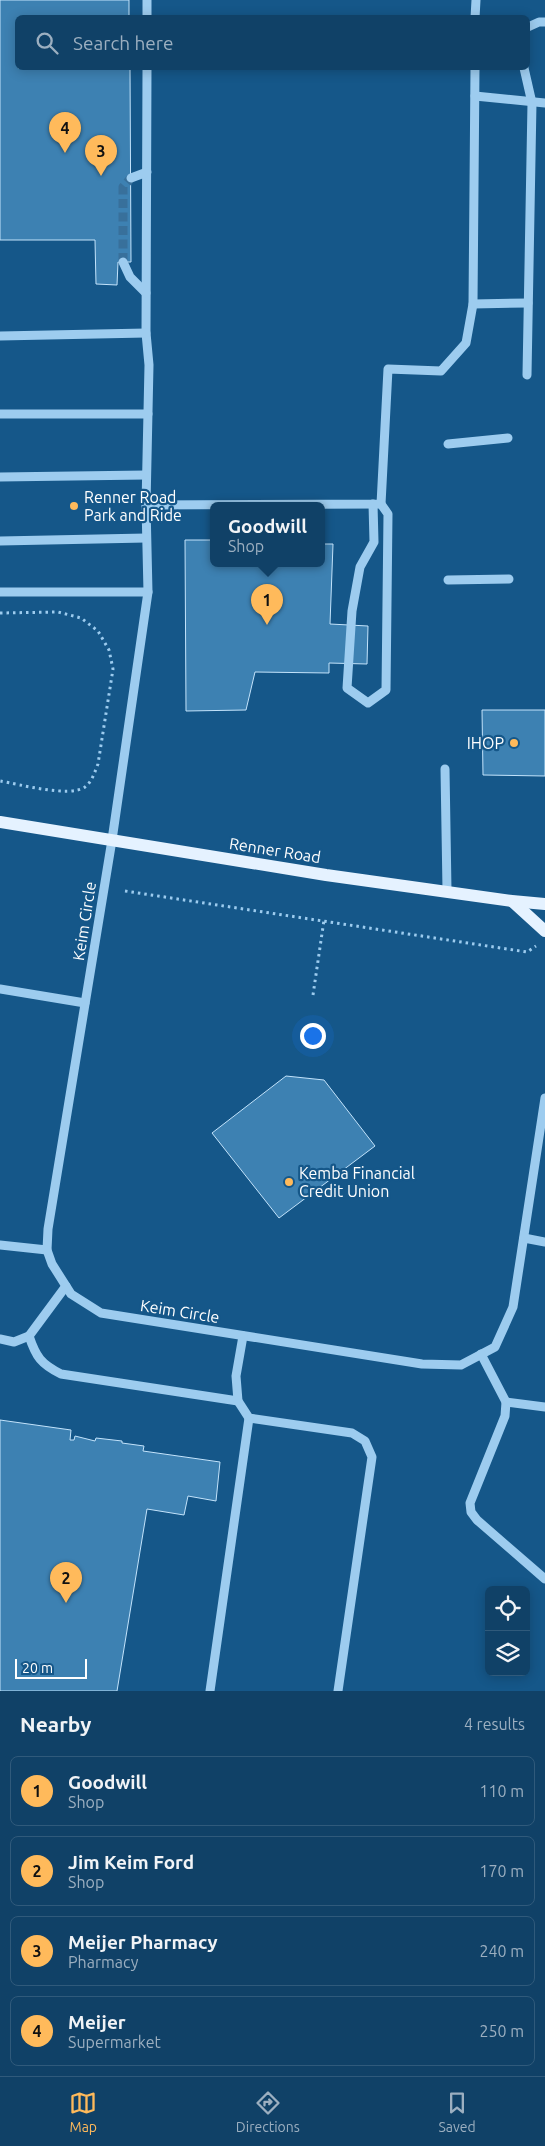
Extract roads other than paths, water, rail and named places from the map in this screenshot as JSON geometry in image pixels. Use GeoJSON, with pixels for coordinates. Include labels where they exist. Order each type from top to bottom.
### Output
{"type":"FeatureCollection","features":[{"type":"Feature","properties":{"kind":"main road","name":"Renner Road"},"geometry":{"type":"LineString","coordinates":[[0,822],[326,875],[545,904]]}},
{"type":"Feature","properties":{"kind":"main road"},"geometry":{"type":"LineString","coordinates":[[512,901],[545,931]]}},
{"type":"Feature","properties":{"kind":"street"},"geometry":{"type":"LineString","coordinates":[[147,0],[147,15]]}},
{"type":"Feature","properties":{"kind":"street"},"geometry":{"type":"LineString","coordinates":[[476,0],[476,15]]}},
{"type":"Feature","properties":{"kind":"street"},"geometry":{"type":"LineString","coordinates":[[530,26],[539,22],[545,22]]}},
{"type":"Feature","properties":{"kind":"street","name":"Keim Circle"},"geometry":{"type":"LineString","coordinates":[[147,70],[146,333],[149,365],[146,538],[148,592],[112,840],[48,1229],[47,1250],[52,1264],[71,1294],[101,1313],[422,1364],[461,1365],[495,1346],[513,1307],[545,1098]]}},
{"type":"Feature","properties":{"kind":"street"},"geometry":{"type":"LineString","coordinates":[[325,504],[377,504],[388,514],[386,690],[368,703],[347,688],[352,611],[360,567],[374,542],[377,504],[388,369],[442,371],[466,343],[474,304],[475,70]]}},
{"type":"Feature","properties":{"kind":"street"},"geometry":{"type":"LineString","coordinates":[[524,70],[532,103],[528,375]]}},
{"type":"Feature","properties":{"kind":"street"},"geometry":{"type":"LineString","coordinates":[[475,96],[545,103]]}},
{"type":"Feature","properties":{"kind":"street"},"geometry":{"type":"LineString","coordinates":[[131,178],[146,172]]}},
{"type":"Feature","properties":{"kind":"street"},"geometry":{"type":"LineString","coordinates":[[123,262],[130,277],[146,293]]}},
{"type":"Feature","properties":{"kind":"street"},"geometry":{"type":"LineString","coordinates":[[474,304],[528,303]]}},
{"type":"Feature","properties":{"kind":"street"},"geometry":{"type":"LineString","coordinates":[[0,336],[146,333]]}},
{"type":"Feature","properties":{"kind":"street"},"geometry":{"type":"LineString","coordinates":[[0,414],[148,414]]}},
{"type":"Feature","properties":{"kind":"street"},"geometry":{"type":"LineString","coordinates":[[448,444],[508,438]]}},
{"type":"Feature","properties":{"kind":"street"},"geometry":{"type":"LineString","coordinates":[[0,476],[146,475]]}},
{"type":"Feature","properties":{"kind":"street"},"geometry":{"type":"LineString","coordinates":[[146,505],[210,505]]}},
{"type":"Feature","properties":{"kind":"street"},"geometry":{"type":"LineString","coordinates":[[0,541],[146,538]]}},
{"type":"Feature","properties":{"kind":"street"},"geometry":{"type":"LineString","coordinates":[[448,580],[509,579]]}},
{"type":"Feature","properties":{"kind":"street"},"geometry":{"type":"LineString","coordinates":[[0,592],[148,592]]}},
{"type":"Feature","properties":{"kind":"street"},"geometry":{"type":"LineString","coordinates":[[445,769],[447,890]]}},
{"type":"Feature","properties":{"kind":"street"},"geometry":{"type":"LineString","coordinates":[[0,990],[85,1003]]}},
{"type":"Feature","properties":{"kind":"street"},"geometry":{"type":"LineString","coordinates":[[524,1238],[545,1242]]}},
{"type":"Feature","properties":{"kind":"street"},"geometry":{"type":"LineString","coordinates":[[0,1245],[47,1250]]}},
{"type":"Feature","properties":{"kind":"street"},"geometry":{"type":"LineString","coordinates":[[0,1339],[14,1342],[29,1336],[66,1286]]}},
{"type":"Feature","properties":{"kind":"street"},"geometry":{"type":"LineString","coordinates":[[29,1336],[34,1353],[45,1366],[61,1374],[238,1401]]}},
{"type":"Feature","properties":{"kind":"street"},"geometry":{"type":"LineString","coordinates":[[210,1691],[249,1418],[238,1401],[236,1376],[243,1336]]}},
{"type":"Feature","properties":{"kind":"street"},"geometry":{"type":"LineString","coordinates":[[481,1354],[506,1402],[505,1416],[470,1503],[471,1512],[477,1520],[545,1578]]}},
{"type":"Feature","properties":{"kind":"street"},"geometry":{"type":"LineString","coordinates":[[506,1402],[545,1407]]}},
{"type":"Feature","properties":{"kind":"street"},"geometry":{"type":"LineString","coordinates":[[249,1418],[352,1433],[365,1441],[372,1457],[338,1691]]}},
{"type":"Feature","properties":{"kind":"tunnel"},"geometry":{"type":"LineString","coordinates":[[123,262],[123,187],[131,178]]}},
{"type":"Feature","properties":{"kind":"place","name":"Meijer"},"geometry":{"type":"Point","coordinates":[65,153]}},
{"type":"Feature","properties":{"kind":"place","name":"Meijer Pharmacy"},"geometry":{"type":"Point","coordinates":[101,176]}},
{"type":"Feature","properties":{"kind":"place","name":"Renner Road Park and Ride"},"geometry":{"type":"Point","coordinates":[74,506]}},
{"type":"Feature","properties":{"kind":"place","name":"Goodwill"},"geometry":{"type":"Point","coordinates":[267,625]}},
{"type":"Feature","properties":{"kind":"place","name":"IHOP"},"geometry":{"type":"Point","coordinates":[514,743]}},
{"type":"Feature","properties":{"kind":"place","name":"Kemba Financial Credit Union"},"geometry":{"type":"Point","coordinates":[289,1182]}},
{"type":"Feature","properties":{"kind":"place","name":"Jim Keim Ford"},"geometry":{"type":"Point","coordinates":[66,1603]}}]}
